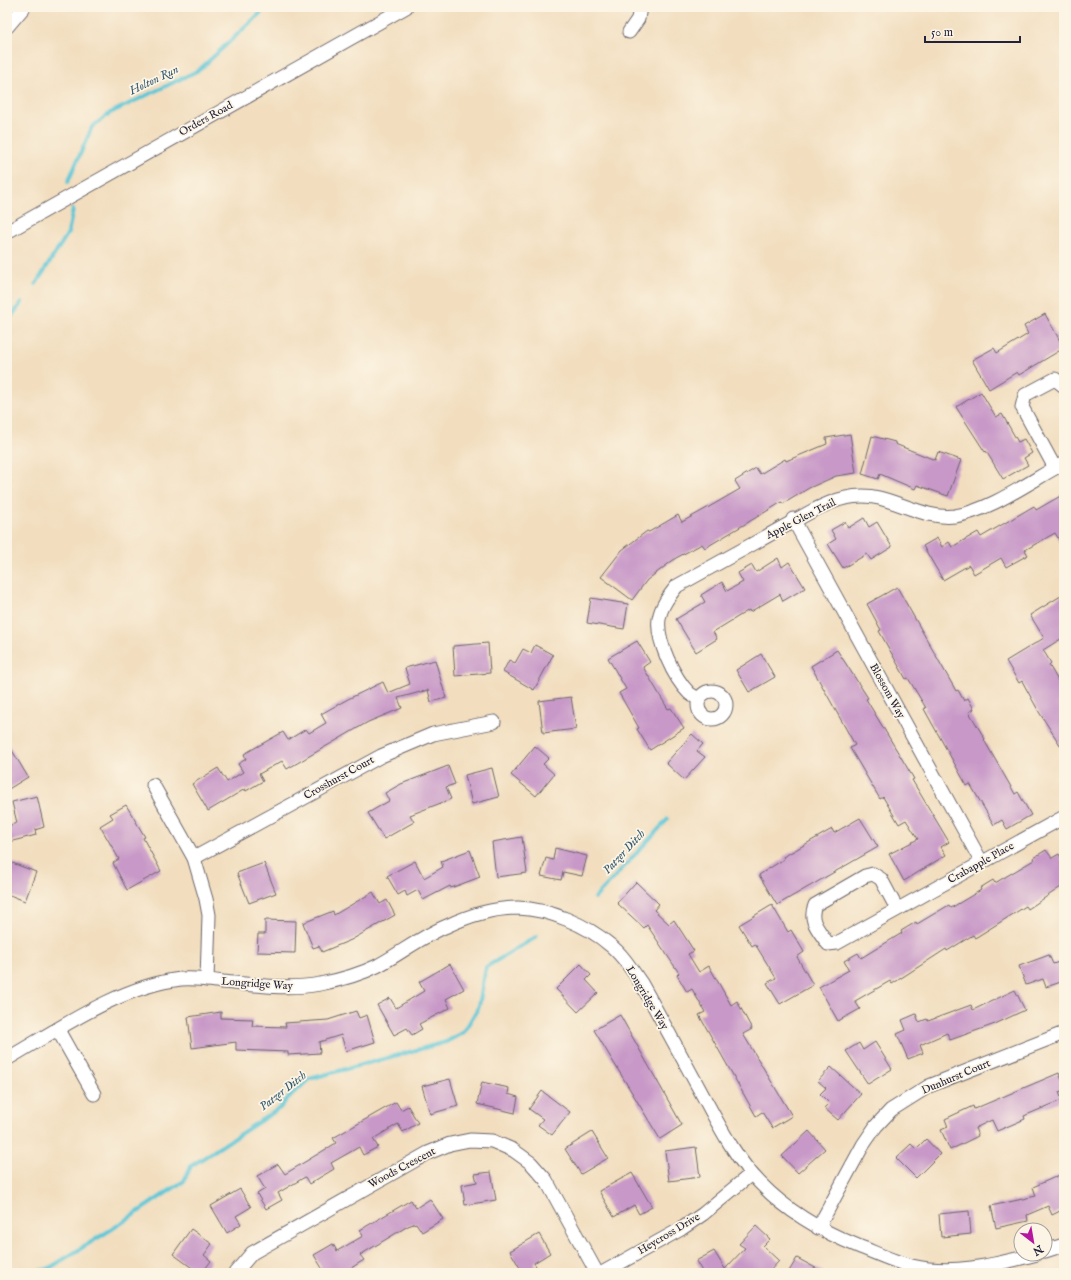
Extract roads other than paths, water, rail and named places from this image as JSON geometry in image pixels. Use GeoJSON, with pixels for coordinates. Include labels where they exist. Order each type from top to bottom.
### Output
{"type":"FeatureCollection","features":[{"type":"Feature","properties":{"kind":"street"},"geometry":{"type":"LineString","coordinates":[[7,28],[24,7]]}},
{"type":"Feature","properties":{"kind":"street","name":"Orders Road"},"geometry":{"type":"LineString","coordinates":[[7,232],[406,7]]}},
{"type":"Feature","properties":{"kind":"street"},"geometry":{"type":"LineString","coordinates":[[629,32],[638,18],[640,7]]}},
{"type":"Feature","properties":{"kind":"street","name":"Apple Glen Trail"},"geometry":{"type":"LineString","coordinates":[[699,700],[689,693],[664,652],[659,629],[659,618],[665,603],[677,586],[793,520],[829,503],[852,497],[878,497],[930,514],[954,516],[971,513],[1060,466],[1022,407],[1025,395],[1055,379],[1064,386]]}},
{"type":"Feature","properties":{"kind":"street","name":"Blossom Way"},"geometry":{"type":"LineString","coordinates":[[793,520],[982,863]]}},
{"type":"Feature","properties":{"kind":"street","name":"Crosshurst Court"},"geometry":{"type":"LineString","coordinates":[[194,858],[381,756],[433,734],[494,722]]}},
{"type":"Feature","properties":{"kind":"street"},"geometry":{"type":"LineString","coordinates":[[153,785],[194,858],[209,915],[207,980]]}},
{"type":"Feature","properties":{"kind":"street","name":"Crabapple Place"},"geometry":{"type":"LineString","coordinates":[[898,909],[881,879],[873,874],[865,876],[815,905],[812,913],[813,920],[828,944],[837,943],[1064,818]]}},
{"type":"Feature","properties":{"kind":"street","name":"Longridge Way"},"geometry":{"type":"LineString","coordinates":[[7,1058],[118,997],[136,990],[182,979],[207,980],[278,988],[320,984],[349,977],[376,966],[446,926],[481,913],[518,908],[556,915],[589,929],[611,946],[627,963],[641,983],[742,1163],[782,1205],[833,1236],[912,1266],[938,1270],[959,1271],[1013,1260]]}},
{"type":"Feature","properties":{"kind":"street"},"geometry":{"type":"LineString","coordinates":[[58,1030],[94,1094]]}},
{"type":"Feature","properties":{"kind":"street","name":"Dunhurst Court"},"geometry":{"type":"LineString","coordinates":[[818,1228],[863,1145],[876,1126],[891,1110],[929,1086],[1064,1033]]}},
{"type":"Feature","properties":{"kind":"street","name":"Woods Crescent"},"geometry":{"type":"LineString","coordinates":[[235,1273],[252,1253],[428,1153],[450,1144],[470,1140],[492,1141],[513,1150],[531,1163],[546,1180],[597,1273]]}},
{"type":"Feature","properties":{"kind":"street","name":"Heycross Drive"},"geometry":{"type":"LineString","coordinates":[[602,1273],[681,1229],[703,1214],[751,1174]]}},
{"type":"Feature","properties":{"kind":"street"},"geometry":{"type":"LineString","coordinates":[[1053,1248],[1064,1245]]}},
{"type":"Feature","properties":{"kind":"waterway","name":"Holton Run"},"geometry":{"type":"LineString","coordinates":[[68,182],[92,127],[110,113],[199,70],[267,7]]}},
{"type":"Feature","properties":{"kind":"waterway","name":"Holton Run"},"geometry":{"type":"LineString","coordinates":[[36,284],[68,233],[73,209]]}},
{"type":"Feature","properties":{"kind":"waterway","name":"Holton Run"},"geometry":{"type":"LineString","coordinates":[[7,322],[22,302]]}},
{"type":"Feature","properties":{"kind":"waterway","name":"Patzer Ditch"},"geometry":{"type":"LineString","coordinates":[[595,898],[668,819]]}},
{"type":"Feature","properties":{"kind":"waterway","name":"Patzer Ditch"},"geometry":{"type":"LineString","coordinates":[[28,1273],[48,1269],[120,1224],[184,1181],[191,1166],[280,1108],[287,1099],[309,1079],[446,1042],[464,1032],[479,1006],[486,967],[536,937]]}}]}
